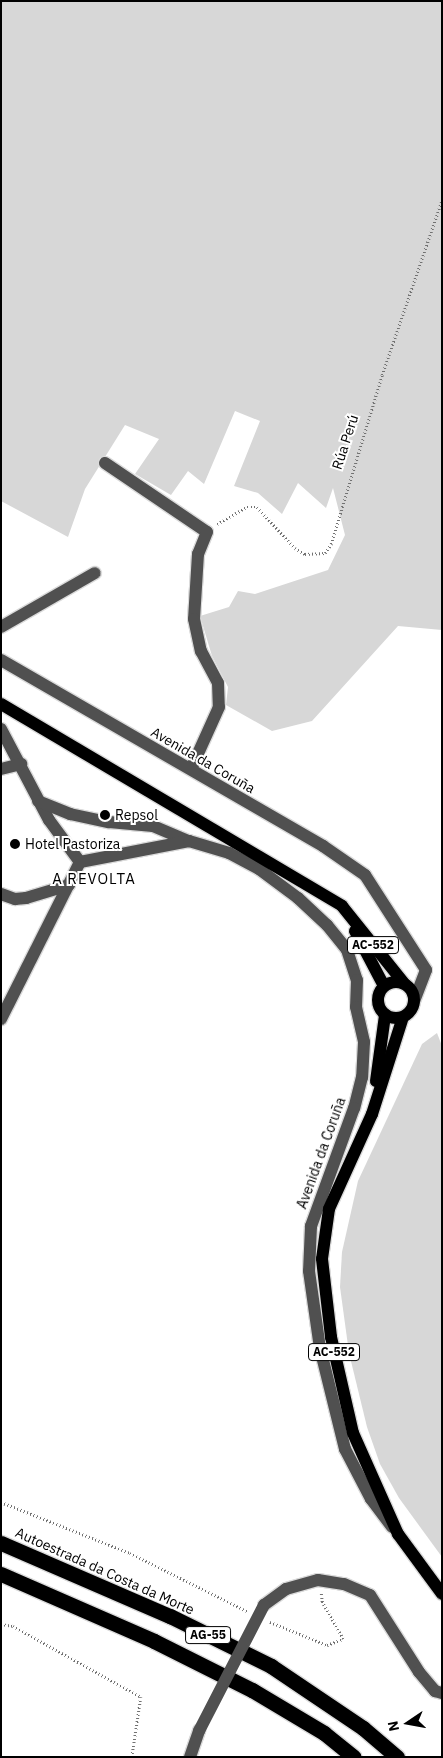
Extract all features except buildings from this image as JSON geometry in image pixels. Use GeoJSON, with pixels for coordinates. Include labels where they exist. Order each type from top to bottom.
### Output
{"type":"FeatureCollection","features":[{"type":"Feature","properties":{"kind":"highway","name":"Autoestrada da Costa da Morte"},"geometry":{"type":"LineString","coordinates":[[1,1543],[170,1616],[271,1666],[363,1728],[397,1757]]}},
{"type":"Feature","properties":{"kind":"highway","name":"AG-55"},"geometry":{"type":"LineString","coordinates":[[1,1574],[154,1642],[252,1690],[324,1733],[354,1757]]}},
{"type":"Feature","properties":{"kind":"main road","name":"Avenida da Coruña"},"geometry":{"type":"LineString","coordinates":[[1,704],[325,898],[342,906],[404,983]]}},
{"type":"Feature","properties":{"kind":"main road","name":"AC-552"},"geometry":{"type":"LineString","coordinates":[[342,906],[384,986],[377,998],[385,1015]]}},
{"type":"Feature","properties":{"kind":"main road"},"geometry":{"type":"LineString","coordinates":[[384,986],[395,981],[404,983]]}},
{"type":"Feature","properties":{"kind":"main road","name":"AC-552"},"geometry":{"type":"LineString","coordinates":[[403,1017],[412,1009],[414,1001],[411,990],[404,983]]}},
{"type":"Feature","properties":{"kind":"main road","name":"Avenida da Coruña"},"geometry":{"type":"LineString","coordinates":[[372,1114],[385,1015]]}},
{"type":"Feature","properties":{"kind":"main road"},"geometry":{"type":"LineString","coordinates":[[385,1015],[403,1017]]}},
{"type":"Feature","properties":{"kind":"main road","name":"Avenida da Coruña"},"geometry":{"type":"LineString","coordinates":[[403,1017],[372,1114],[329,1209],[322,1259],[331,1337],[353,1433],[398,1534],[437,1582],[442,1594]]}},
{"type":"Feature","properties":{"kind":"street"},"geometry":{"type":"LineString","coordinates":[[105,463],[207,532],[198,554],[194,619],[202,651],[218,683],[219,707],[191,769]]}},
{"type":"Feature","properties":{"kind":"street"},"geometry":{"type":"LineString","coordinates":[[1,627],[94,573]]}},
{"type":"Feature","properties":{"kind":"street","name":"Avenida da Coruña"},"geometry":{"type":"LineString","coordinates":[[1,660],[323,846],[366,876],[426,970],[414,1001]]}},
{"type":"Feature","properties":{"kind":"street"},"geometry":{"type":"LineString","coordinates":[[1,729],[21,764],[38,801],[64,843],[80,862],[1,1019]]}},
{"type":"Feature","properties":{"kind":"street"},"geometry":{"type":"LineString","coordinates":[[2,770],[21,764]]}},
{"type":"Feature","properties":{"kind":"street"},"geometry":{"type":"LineString","coordinates":[[38,801],[70,814],[109,822],[153,826],[189,841]]}},
{"type":"Feature","properties":{"kind":"street","name":"Avenida da Coruña"},"geometry":{"type":"LineString","coordinates":[[80,862],[189,841],[229,852],[325,898]]}},
{"type":"Feature","properties":{"kind":"street","name":"Avenida da Coruña"},"geometry":{"type":"LineString","coordinates":[[229,852],[258,869],[328,925],[347,950],[357,980],[356,1007],[364,1042],[362,1077],[354,1108],[311,1226],[309,1271],[320,1348],[346,1449],[371,1499],[398,1534]]}},
{"type":"Feature","properties":{"kind":"street"},"geometry":{"type":"LineString","coordinates":[[1,894],[15,899],[26,898],[69,885]]}},
{"type":"Feature","properties":{"kind":"street"},"geometry":{"type":"LineString","coordinates":[[190,1757],[199,1731],[264,1605],[286,1589],[318,1580],[344,1584],[370,1594],[418,1672],[435,1691],[442,1693]]}},
{"type":"Feature","properties":{"kind":"path","name":"Rúa Perú"},"geometry":{"type":"LineString","coordinates":[[207,532],[224,518],[247,507],[257,506],[295,548],[305,554],[325,553],[331,544],[382,375],[442,200]]}},
{"type":"Feature","properties":{"kind":"path"},"geometry":{"type":"LineString","coordinates":[[1,1502],[130,1553],[249,1612]]}},
{"type":"Feature","properties":{"kind":"path"},"geometry":{"type":"LineString","coordinates":[[266,1620],[327,1645],[343,1639],[322,1602],[318,1580]]}},
{"type":"Feature","properties":{"kind":"path"},"geometry":{"type":"LineString","coordinates":[[1,1624],[13,1626],[142,1697],[132,1757]]}},
{"type":"Feature","properties":{"kind":"shaded area"},"geometry":{"type":"Polygon","coordinates":[[[1,1],[442,1],[442,630],[398,626],[312,721],[272,731],[226,705],[228,687],[212,656],[200,616],[229,607],[238,591],[255,594],[328,570],[345,535],[333,488],[326,508],[298,483],[282,514],[258,493],[234,486],[260,421],[235,411],[204,484],[188,471],[171,495],[135,474],[159,439],[125,425],[85,489],[68,537],[1,501],[1,1]]]}},
{"type":"Feature","properties":{"kind":"shaded area"},"geometry":{"type":"Polygon","coordinates":[[[437,1033],[442,1046],[442,1557],[399,1498],[380,1464],[367,1427],[349,1353],[340,1287],[342,1252],[358,1181],[422,1044],[437,1033]]]}},
{"type":"Feature","properties":{"kind":"place","name":"Repsol"},"geometry":{"type":"Point","coordinates":[105,815]}},
{"type":"Feature","properties":{"kind":"place","name":"Hotel Pastoriza"},"geometry":{"type":"Point","coordinates":[15,844]}},
{"type":"Feature","properties":{"kind":"district","name":"A REVOLTA"},"geometry":{"type":"Point","coordinates":[94,879]}}]}
